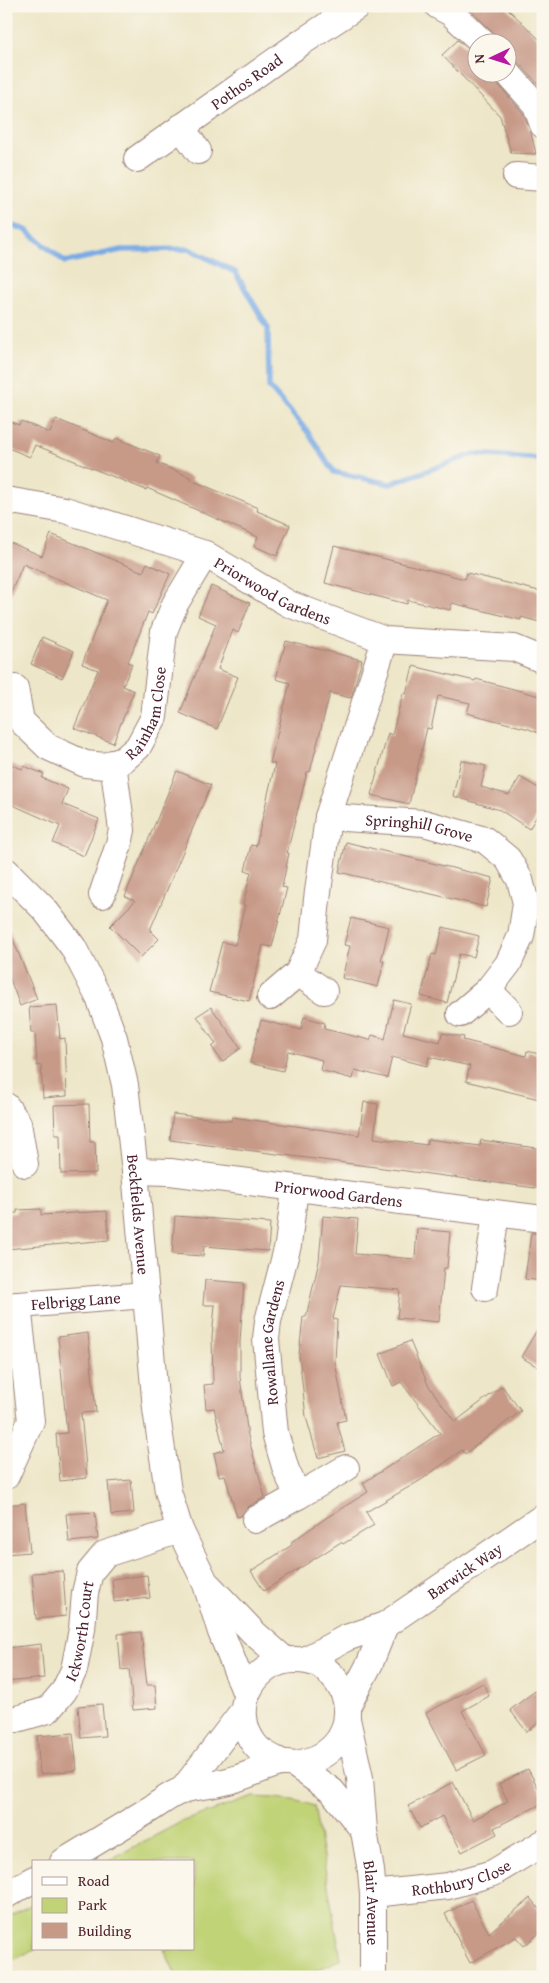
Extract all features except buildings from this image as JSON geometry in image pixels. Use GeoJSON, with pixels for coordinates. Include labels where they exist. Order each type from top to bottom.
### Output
{"type":"FeatureCollection","features":[{"type":"Feature","properties":{"kind":"street","name":"Pothos Road"},"geometry":{"type":"LineString","coordinates":[[137,159],[357,6]]}},
{"type":"Feature","properties":{"kind":"street"},"geometry":{"type":"LineString","coordinates":[[438,6],[451,13],[471,32]]}},
{"type":"Feature","properties":{"kind":"street"},"geometry":{"type":"LineString","coordinates":[[515,82],[536,106],[543,124]]}},
{"type":"Feature","properties":{"kind":"street"},"geometry":{"type":"LineString","coordinates":[[182,127],[198,151]]}},
{"type":"Feature","properties":{"kind":"street"},"geometry":{"type":"LineString","coordinates":[[516,176],[543,178]]}},
{"type":"Feature","properties":{"kind":"street","name":"Priorwood Gardens"},"geometry":{"type":"LineString","coordinates":[[6,500],[65,510],[206,554],[289,604],[385,640],[514,648],[543,660]]}},
{"type":"Feature","properties":{"kind":"street","name":"Rainham Close"},"geometry":{"type":"LineString","coordinates":[[14,688],[14,725],[48,747],[85,764],[105,766],[122,760],[138,747],[147,734],[154,717],[164,631],[175,604],[206,554]]}},
{"type":"Feature","properties":{"kind":"street"},"geometry":{"type":"LineString","coordinates":[[270,997],[298,973],[313,940],[328,817],[385,640]]}},
{"type":"Feature","properties":{"kind":"street"},"geometry":{"type":"LineString","coordinates":[[102,895],[122,830],[113,764]]}},
{"type":"Feature","properties":{"kind":"street","name":"Springhill Grove"},"geometry":{"type":"LineString","coordinates":[[328,817],[424,823],[485,840],[508,859],[520,880],[526,903],[521,936],[508,964],[488,990],[460,1014]]}},
{"type":"Feature","properties":{"kind":"street","name":"Beckfields Avenue"},"geometry":{"type":"LineString","coordinates":[[6,871],[45,910],[72,947],[100,998],[114,1038],[125,1085],[135,1170],[161,1453],[168,1491],[180,1530],[206,1584],[245,1703]]}},
{"type":"Feature","properties":{"kind":"street"},"geometry":{"type":"LineString","coordinates":[[298,973],[324,991]]}},
{"type":"Feature","properties":{"kind":"street"},"geometry":{"type":"LineString","coordinates":[[488,990],[509,1011]]}},
{"type":"Feature","properties":{"kind":"street"},"geometry":{"type":"LineString","coordinates":[[6,1106],[18,1123],[25,1164]]}},
{"type":"Feature","properties":{"kind":"street","name":"Priorwood Gardens"},"geometry":{"type":"LineString","coordinates":[[135,1170],[170,1172],[543,1219]]}},
{"type":"Feature","properties":{"kind":"street","name":"Rowallane Gardens"},"geometry":{"type":"LineString","coordinates":[[295,1189],[288,1245],[268,1321],[266,1339],[275,1433],[286,1470],[298,1496]]}},
{"type":"Feature","properties":{"kind":"street"},"geometry":{"type":"LineString","coordinates":[[485,1288],[496,1214]]}},
{"type":"Feature","properties":{"kind":"street","name":"Felbrigg Lane"},"geometry":{"type":"LineString","coordinates":[[12,1306],[146,1295]]}},
{"type":"Feature","properties":{"kind":"street"},"geometry":{"type":"LineString","coordinates":[[6,1476],[31,1421],[12,1306]]}},
{"type":"Feature","properties":{"kind":"street"},"geometry":{"type":"LineString","coordinates":[[256,1520],[346,1468]]}},
{"type":"Feature","properties":{"kind":"street","name":"Barwick Way"},"geometry":{"type":"LineString","coordinates":[[295,1660],[346,1638],[385,1625],[543,1517]]}},
{"type":"Feature","properties":{"kind":"street","name":"Ickworth Court"},"geometry":{"type":"LineString","coordinates":[[6,1720],[17,1719],[48,1710],[64,1690],[74,1670],[82,1629],[85,1593],[90,1572],[105,1554],[180,1530]]}},
{"type":"Feature","properties":{"kind":"street","name":"Beckfields Avenue"},"geometry":{"type":"LineString","coordinates":[[206,1584],[254,1633],[295,1660]]}},
{"type":"Feature","properties":{"kind":"street"},"geometry":{"type":"LineString","coordinates":[[66,1860],[182,1791],[225,1782],[289,1763],[318,1759],[334,1747],[343,1732],[347,1713],[385,1625]]}},
{"type":"Feature","properties":{"kind":"street"},"geometry":{"type":"LineString","coordinates":[[182,1791],[245,1703],[254,1680],[271,1666],[295,1660],[319,1665],[331,1674],[340,1686],[347,1713]]}},
{"type":"Feature","properties":{"kind":"street"},"geometry":{"type":"LineString","coordinates":[[245,1703],[245,1727],[255,1745],[268,1756],[289,1763],[332,1791],[364,1831]]}},
{"type":"Feature","properties":{"kind":"street","name":"Blair Avenue"},"geometry":{"type":"LineString","coordinates":[[347,1713],[360,1778],[364,1831],[373,1894],[373,1977]]}},
{"type":"Feature","properties":{"kind":"street","name":"Rothbury Close"},"geometry":{"type":"LineString","coordinates":[[373,1894],[448,1886],[493,1873],[543,1843]]}},
{"type":"Feature","properties":{"kind":"street"},"geometry":{"type":"LineString","coordinates":[[6,1896],[32,1880]]}},
{"type":"Feature","properties":{"kind":"green space"},"geometry":{"type":"Polygon","coordinates":[[[253,1797],[292,1800],[314,1806],[341,1959],[303,1977],[177,1977],[164,1950],[195,1950],[195,1860],[109,1860],[183,1821],[253,1797]]]}},
{"type":"Feature","properties":{"kind":"green space"},"geometry":{"type":"Polygon","coordinates":[[[32,1904],[32,1950],[34,1950],[6,1963],[6,1918],[32,1904]]]}},
{"type":"Feature","properties":{"kind":"waterway"},"geometry":{"type":"LineString","coordinates":[[6,223],[26,230],[65,262],[121,250],[189,249],[235,272],[268,328],[269,387],[307,431],[334,472],[390,484],[474,454],[543,459]]}}]}
